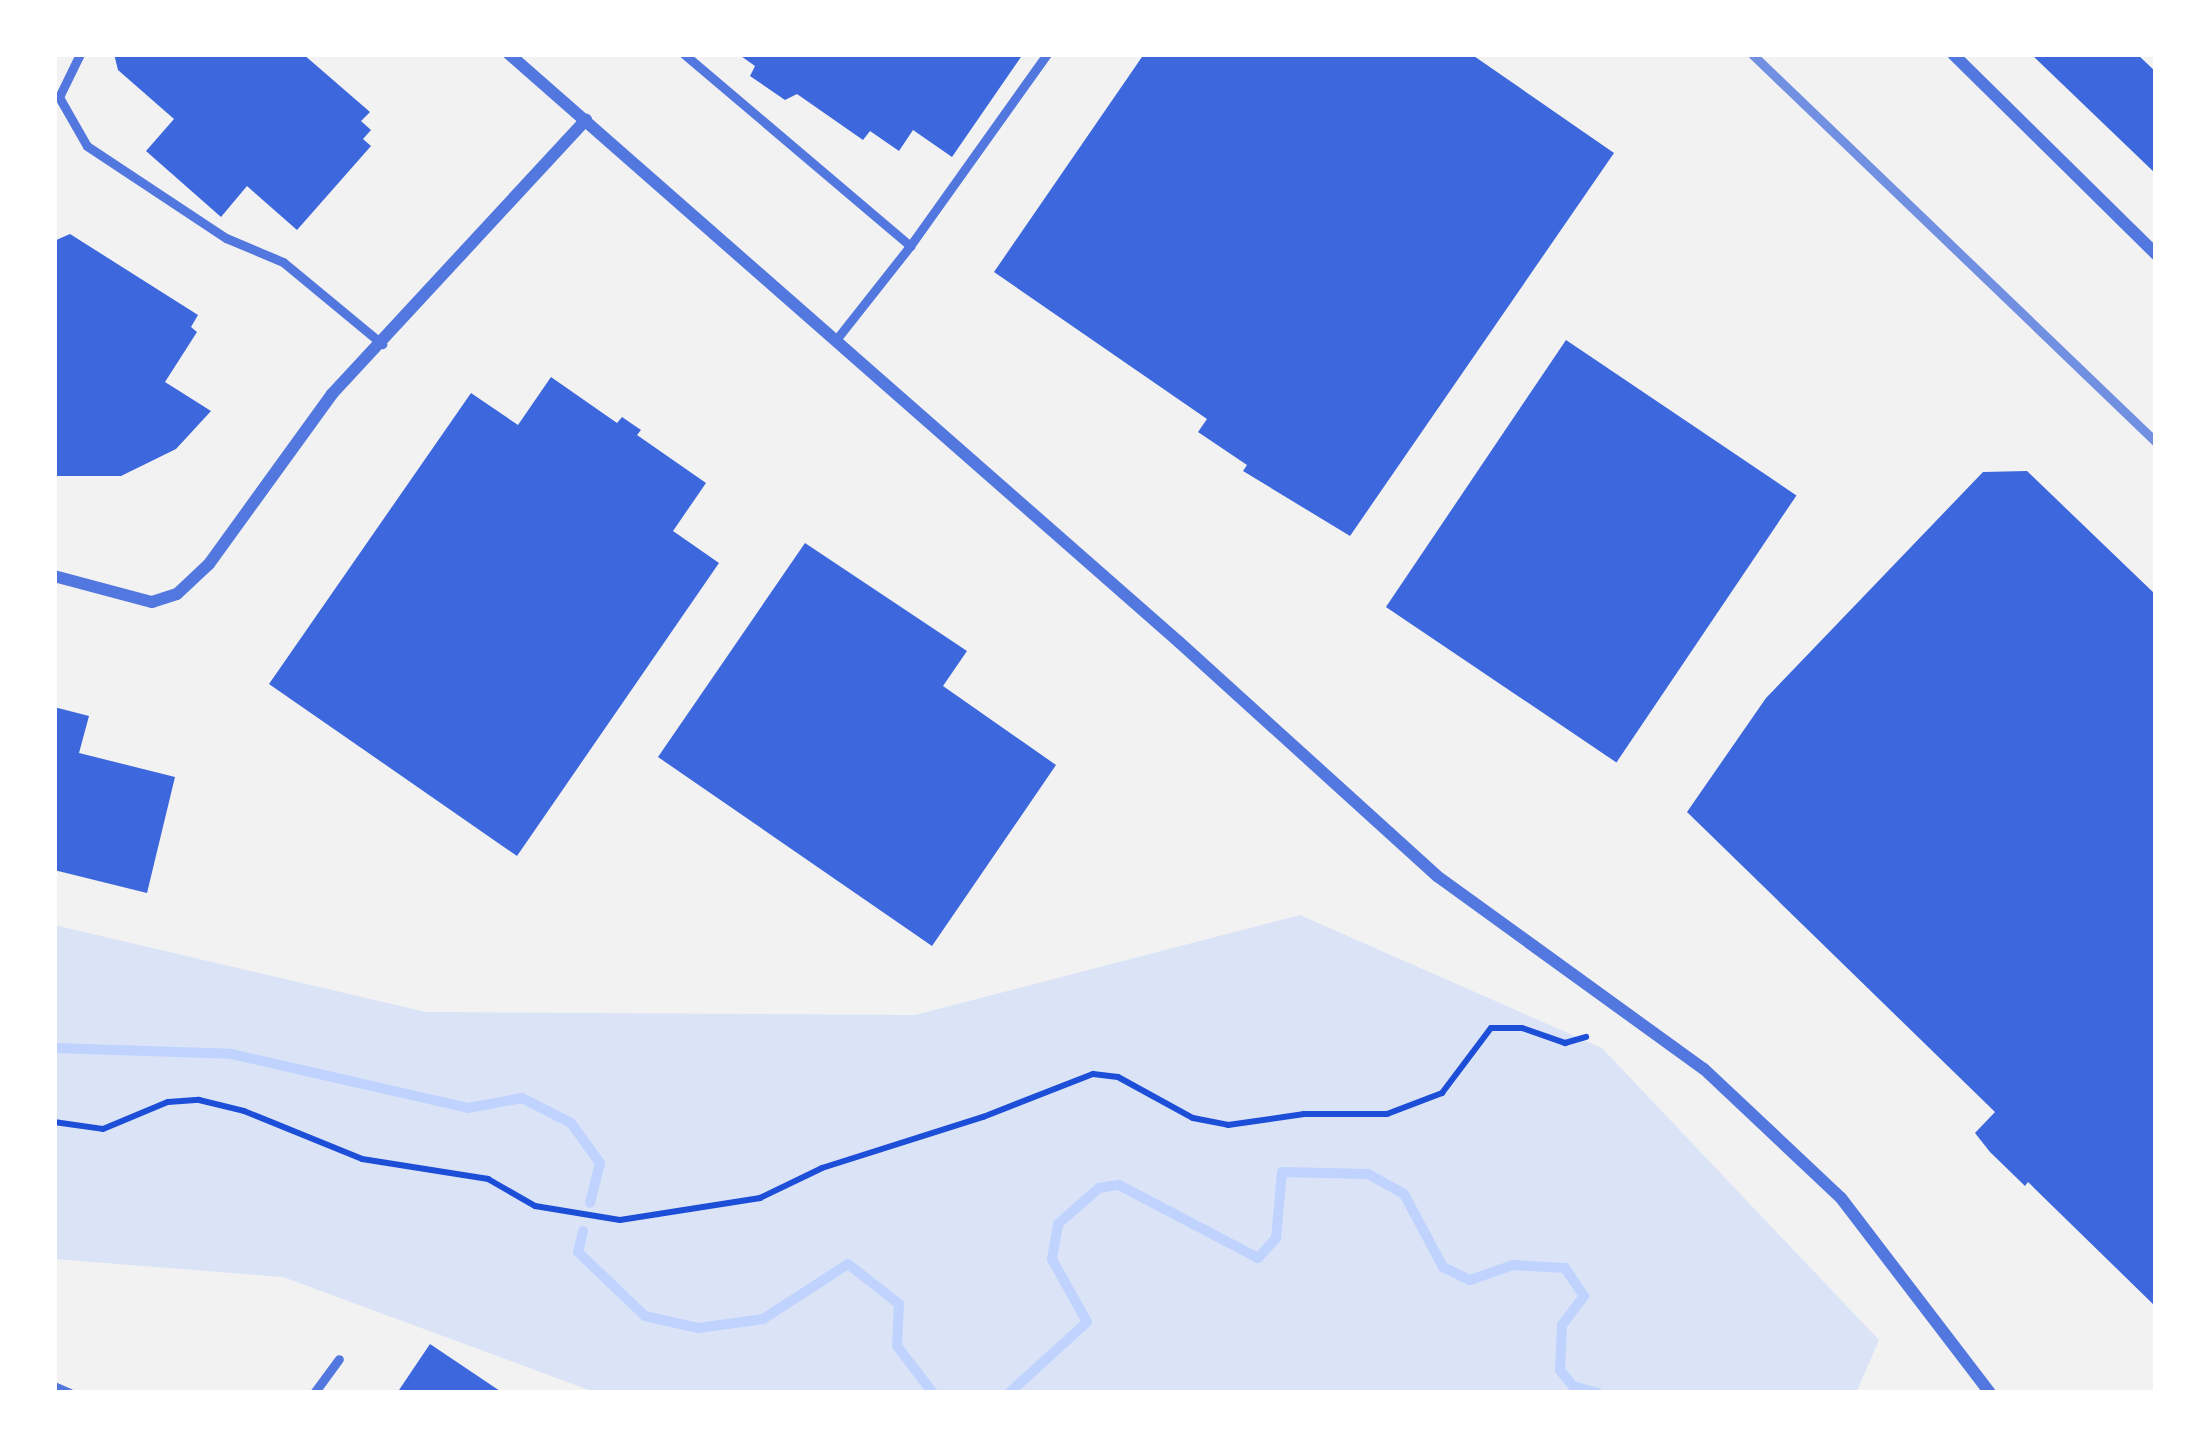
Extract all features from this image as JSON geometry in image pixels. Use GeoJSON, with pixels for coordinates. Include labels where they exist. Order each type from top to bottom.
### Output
{"type":"FeatureCollection","features":[{"type":"Feature","properties":{"kind":"street"},"geometry":{"type":"LineString","coordinates":[[509,54],[1437,876],[1704,1069],[1841,1198],[1990,1393]]}},
{"type":"Feature","properties":{"kind":"street"},"geometry":{"type":"LineString","coordinates":[[1953,54],[2150,239],[2156,254]]}},
{"type":"Feature","properties":{"kind":"street"},"geometry":{"type":"LineString","coordinates":[[54,576],[152,602],[177,595],[209,564],[332,394],[586,120]]}},
{"type":"Feature","properties":{"kind":"lane"},"geometry":{"type":"LineString","coordinates":[[80,54],[56,97],[87,146],[226,238],[283,262],[382,344]]}},
{"type":"Feature","properties":{"kind":"lane"},"geometry":{"type":"LineString","coordinates":[[684,54],[910,246]]}},
{"type":"Feature","properties":{"kind":"lane"},"geometry":{"type":"LineString","coordinates":[[835,340],[910,246],[1047,54]]}},
{"type":"Feature","properties":{"kind":"lane"},"geometry":{"type":"LineString","coordinates":[[314,1393],[339,1359]]}},
{"type":"Feature","properties":{"kind":"lane"},"geometry":{"type":"LineString","coordinates":[[54,1385],[70,1393]]}},
{"type":"Feature","properties":{"kind":"path"},"geometry":{"type":"LineString","coordinates":[[54,1122],[103,1129],[168,1102],[200,1100],[244,1111],[362,1159],[488,1179],[535,1206],[620,1220],[760,1198],[822,1168],[983,1117],[1093,1074],[1118,1077],[1193,1118],[1228,1125],[1304,1114],[1388,1114],[1442,1094],[1491,1028],[1522,1028],[1564,1043],[1586,1037]]}},
{"type":"Feature","properties":{"kind":"shaded area"},"geometry":{"type":"Polygon","coordinates":[[[1300,915],[1602,1048],[1879,1340],[1856,1393],[597,1393],[283,1277],[54,1259],[54,925],[426,1012],[915,1015],[1300,915]]]}},
{"type":"Feature","properties":{"kind":"building"},"geometry":{"type":"Polygon","coordinates":[[[114,54],[303,54],[370,112],[361,121],[371,130],[363,139],[371,146],[297,230],[247,186],[221,217],[146,151],[174,119],[118,70],[114,54]]]}},
{"type":"Feature","properties":{"kind":"building"},"geometry":{"type":"Polygon","coordinates":[[[738,54],[1023,54],[952,157],[913,130],[899,151],[870,131],[863,140],[797,94],[785,100],[750,76],[755,66],[738,54]]]}},
{"type":"Feature","properties":{"kind":"building"},"geometry":{"type":"Polygon","coordinates":[[[1144,54],[1471,54],[1614,153],[1350,536],[1243,471],[1247,465],[1198,432],[1207,419],[994,272],[1144,54]]]}},
{"type":"Feature","properties":{"kind":"building"},"geometry":{"type":"Polygon","coordinates":[[[2031,54],[2137,54],[2156,72],[2156,174],[2031,54]]]}},
{"type":"Feature","properties":{"kind":"building"},"geometry":{"type":"Polygon","coordinates":[[[70,234],[198,315],[191,327],[197,332],[165,382],[211,411],[176,449],[121,476],[54,476],[54,241],[70,234]]]}},
{"type":"Feature","properties":{"kind":"building"},"geometry":{"type":"Polygon","coordinates":[[[1566,340],[1796,495],[1616,762],[1386,607],[1566,340]]]}},
{"type":"Feature","properties":{"kind":"building"},"geometry":{"type":"Polygon","coordinates":[[[551,377],[617,423],[622,417],[641,430],[637,435],[706,483],[673,531],[719,563],[517,856],[269,684],[471,393],[518,425],[551,377]]]}},
{"type":"Feature","properties":{"kind":"building"},"geometry":{"type":"Polygon","coordinates":[[[2027,471],[2156,595],[2156,1307],[2028,1182],[2025,1186],[1990,1152],[1975,1133],[1995,1112],[1687,812],[1766,698],[1983,472],[2027,471]]]}},
{"type":"Feature","properties":{"kind":"building"},"geometry":{"type":"Polygon","coordinates":[[[805,543],[967,651],[943,686],[1056,765],[932,946],[658,757],[805,543]]]}},
{"type":"Feature","properties":{"kind":"building"},"geometry":{"type":"Polygon","coordinates":[[[54,707],[89,716],[79,753],[175,777],[147,893],[54,870],[54,707]]]}},
{"type":"Feature","properties":{"kind":"building"},"geometry":{"type":"Polygon","coordinates":[[[430,1344],[503,1393],[397,1393],[430,1344]]]}},
{"type":"Feature","properties":{"kind":"waterway"},"geometry":{"type":"LineString","coordinates":[[54,1048],[231,1054],[468,1108],[522,1098],[571,1123],[600,1163],[590,1203]]}},
{"type":"Feature","properties":{"kind":"waterway"},"geometry":{"type":"LineString","coordinates":[[1009,1393],[1087,1322],[1052,1259],[1058,1224],[1099,1188],[1119,1185],[1258,1258],[1276,1238],[1282,1172],[1368,1174],[1404,1194],[1443,1267],[1470,1280],[1513,1265],[1565,1268],[1584,1296],[1562,1325],[1560,1370],[1573,1386],[1598,1393]]}},
{"type":"Feature","properties":{"kind":"waterway"},"geometry":{"type":"LineString","coordinates":[[583,1231],[578,1252],[645,1316],[698,1328],[763,1319],[848,1264],[899,1304],[897,1346],[933,1393]]}},
{"type":"Feature","properties":{"kind":"railway"},"geometry":{"type":"LineString","coordinates":[[1752,54],[2156,442]]}}]}
